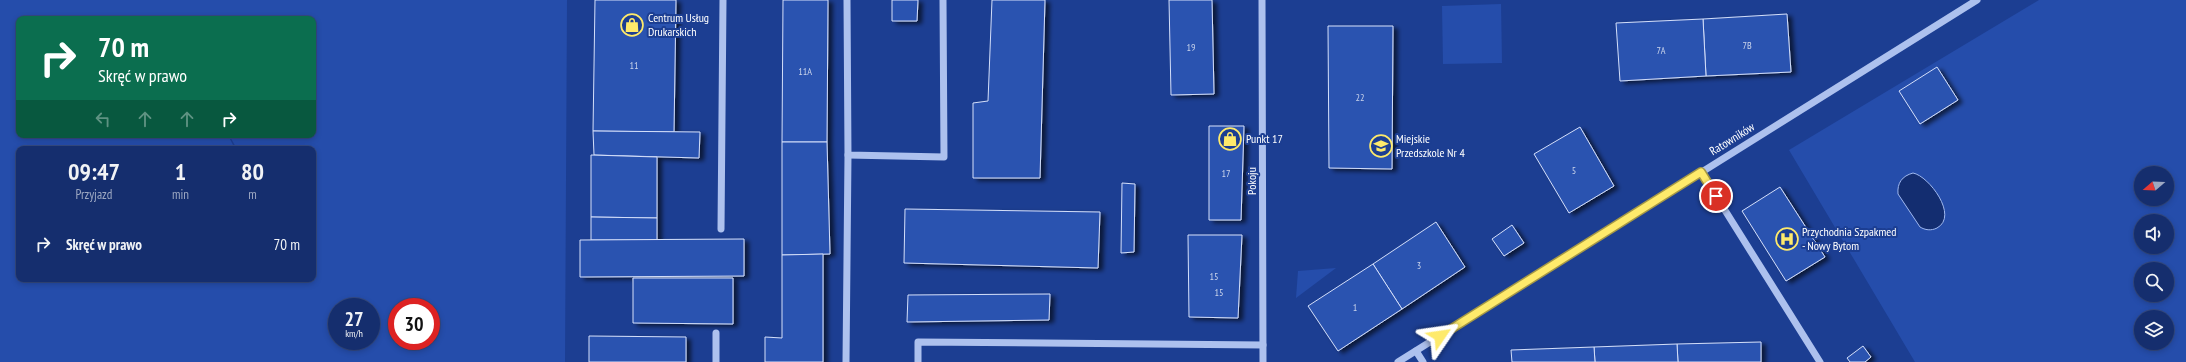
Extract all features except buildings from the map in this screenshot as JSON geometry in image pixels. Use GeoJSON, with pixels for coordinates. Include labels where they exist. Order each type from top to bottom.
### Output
{"type":"FeatureCollection","features":[{"type":"Feature","properties":{"kind":"street"},"geometry":{"type":"LineString","coordinates":[[721,230],[723,0]]}},
{"type":"Feature","properties":{"kind":"street"},"geometry":{"type":"LineString","coordinates":[[846,362],[848,155],[847,0]]}},
{"type":"Feature","properties":{"kind":"street"},"geometry":{"type":"LineString","coordinates":[[848,155],[944,157],[943,0]]}},
{"type":"Feature","properties":{"kind":"street","name":"Pokoju"},"geometry":{"type":"LineString","coordinates":[[1262,0],[1263,362]]}},
{"type":"Feature","properties":{"kind":"street","name":"Ratowników"},"geometry":{"type":"LineString","coordinates":[[1398,362],[1977,0]]}},
{"type":"Feature","properties":{"kind":"street"},"geometry":{"type":"LineString","coordinates":[[1701,172],[1820,362]]}},
{"type":"Feature","properties":{"kind":"street"},"geometry":{"type":"LineString","coordinates":[[716,333],[716,362]]}},
{"type":"Feature","properties":{"kind":"street"},"geometry":{"type":"LineString","coordinates":[[918,362],[918,342],[1263,345]]}},
{"type":"Feature","properties":{"kind":"street"},"geometry":{"type":"LineString","coordinates":[[1416,351],[1424,362]]}},
{"type":"Feature","properties":{"kind":"shaded area"},"geometry":{"type":"Polygon","coordinates":[[[0,0],[567,0],[565,362],[0,362],[0,0]]]}},
{"type":"Feature","properties":{"kind":"shaded area"},"geometry":{"type":"Polygon","coordinates":[[[2039,0],[2186,0],[2186,362],[1915,362],[1789,150],[2039,0]]]}},
{"type":"Feature","properties":{"kind":"shaded area"},"geometry":{"type":"Polygon","coordinates":[[[1501,4],[1502,63],[1443,64],[1442,6],[1501,4]]]}},
{"type":"Feature","properties":{"kind":"shaded area"},"geometry":{"type":"Polygon","coordinates":[[[1913,173],[1927,181],[1939,197],[1943,206],[1945,215],[1943,222],[1933,230],[1920,227],[1898,194],[1898,186],[1901,180],[1913,173]]]}},
{"type":"Feature","properties":{"kind":"shaded area"},"geometry":{"type":"Polygon","coordinates":[[[1336,268],[1296,298],[1298,271],[1336,268]]]}},
{"type":"Feature","properties":{"kind":"place","name":"Centrum Usług Drukarskich"},"geometry":{"type":"Point","coordinates":[632,25]}},
{"type":"Feature","properties":{"kind":"place","name":"Punkt 17"},"geometry":{"type":"Point","coordinates":[1230,139]}},
{"type":"Feature","properties":{"kind":"place","name":"Miejskie Przedszkole Nr 4"},"geometry":{"type":"Point","coordinates":[1381,146]}},
{"type":"Feature","properties":{"kind":"place","name":"Przychodnia Szpakmed - Nowy Bytom"},"geometry":{"type":"Point","coordinates":[1787,239]}},
{"type":"Feature","properties":{"kind":"route"},"geometry":{"type":"LineString","coordinates":[[1440,336],[1701,172],[1716,196]]}}]}
